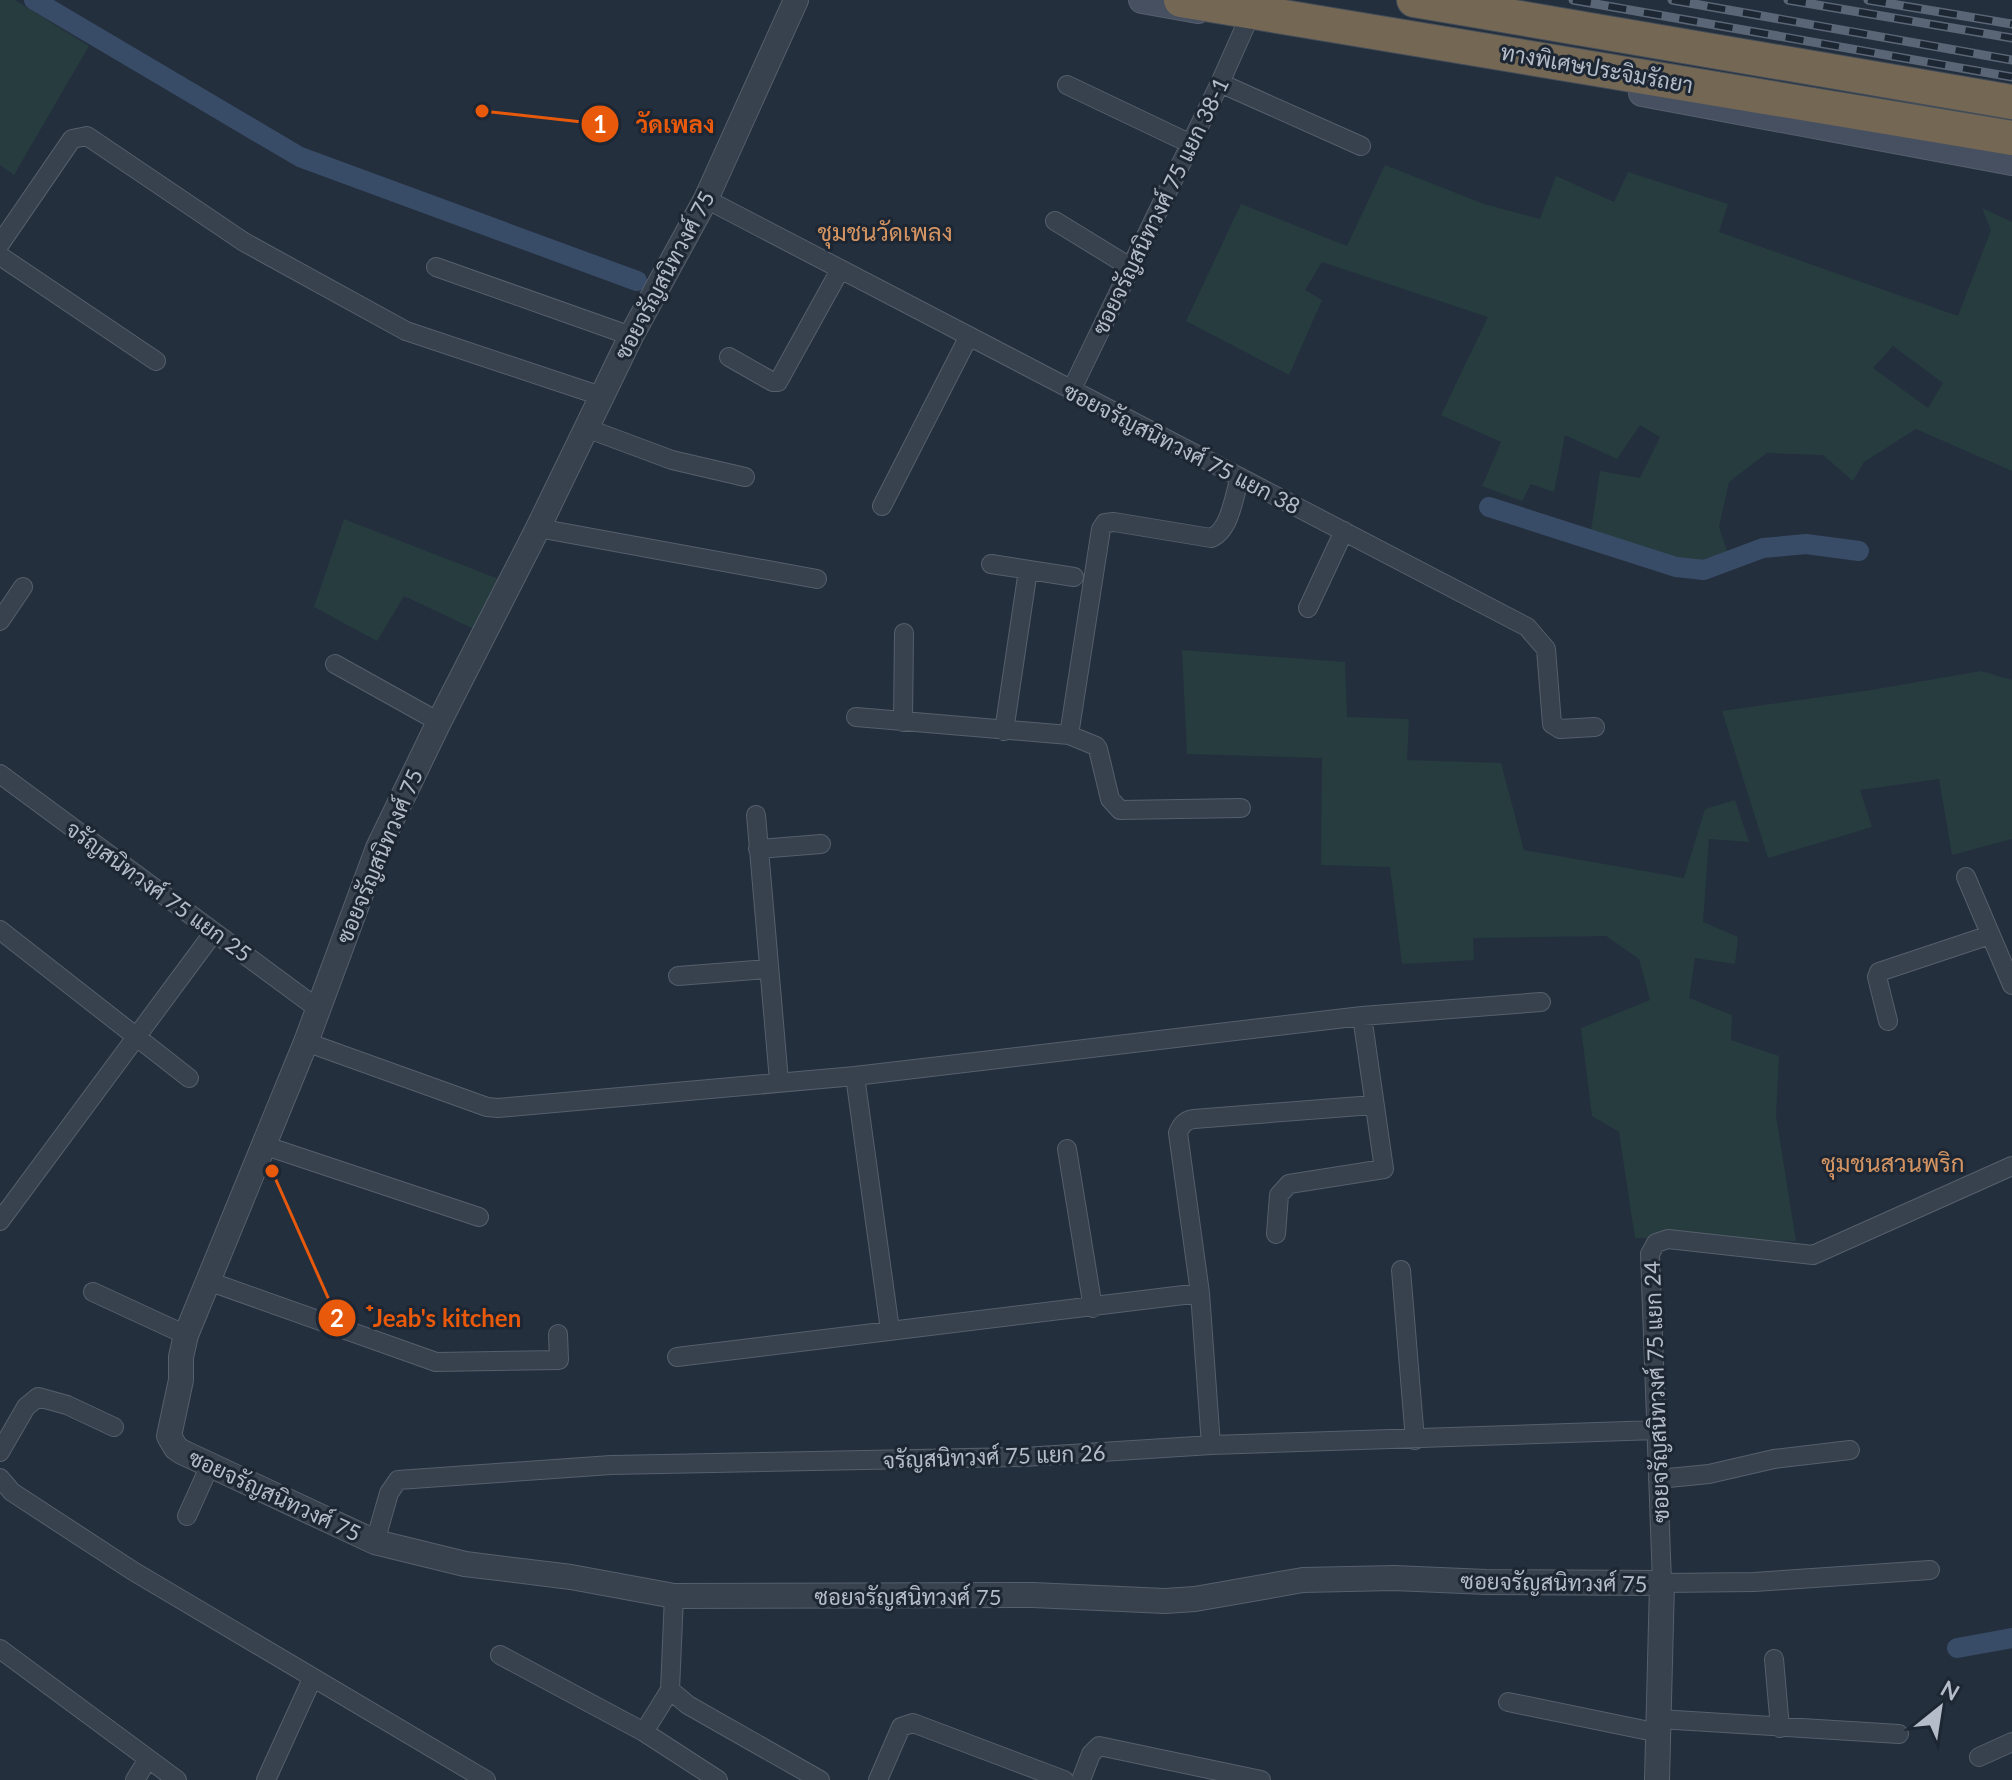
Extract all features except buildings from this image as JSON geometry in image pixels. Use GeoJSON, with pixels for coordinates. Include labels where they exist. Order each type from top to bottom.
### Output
{"type":"FeatureCollection","features":[{"type":"Feature","properties":{"kind":"highway","name":"ทางพิเศษประจิมรัถยา"},"geometry":{"type":"LineString","coordinates":[[1181,0],[2012,138]]}},
{"type":"Feature","properties":{"kind":"highway","name":"ทางพิเศษประจิมรัถยา"},"geometry":{"type":"LineString","coordinates":[[1414,0],[2012,102]]}},
{"type":"Feature","properties":{"kind":"main road"},"geometry":{"type":"LineString","coordinates":[[1142,0],[2012,162]]}},
{"type":"Feature","properties":{"kind":"street","name":"ซอยจรัญสนิทวงศ์ 75"},"geometry":{"type":"LineString","coordinates":[[796,0],[706,199],[631,336],[378,848],[306,1042],[186,1335],[181,1357],[181,1380],[169,1436],[176,1448],[375,1542],[465,1564],[571,1577],[674,1596],[1033,1595],[1165,1601],[1195,1599],[1303,1580],[1394,1578],[1662,1583],[1657,1780]]}},
{"type":"Feature","properties":{"kind":"street","name":"ซอยจรัญสนิทวงศ์ 75 แยก 38-1"},"geometry":{"type":"LineString","coordinates":[[1071,391],[1248,20]]}},
{"type":"Feature","properties":{"kind":"street"},"geometry":{"type":"LineString","coordinates":[[1220,83],[1361,146]]}},
{"type":"Feature","properties":{"kind":"street"},"geometry":{"type":"LineString","coordinates":[[1067,85],[1191,144]]}},
{"type":"Feature","properties":{"kind":"street"},"geometry":{"type":"LineString","coordinates":[[0,244],[72,139],[87,136],[244,242],[406,331],[601,396]]}},
{"type":"Feature","properties":{"kind":"street","name":"ซอยจรัญสนิทวงศ์ 75 แยก 38"},"geometry":{"type":"LineString","coordinates":[[706,199],[1527,627],[1546,649],[1552,724],[1560,729],[1595,727]]}},
{"type":"Feature","properties":{"kind":"street"},"geometry":{"type":"LineString","coordinates":[[1055,221],[1130,267]]}},
{"type":"Feature","properties":{"kind":"street"},"geometry":{"type":"LineString","coordinates":[[0,256],[156,361]]}},
{"type":"Feature","properties":{"kind":"street"},"geometry":{"type":"LineString","coordinates":[[436,267],[631,336]]}},
{"type":"Feature","properties":{"kind":"street"},"geometry":{"type":"LineString","coordinates":[[729,357],[778,382],[840,270]]}},
{"type":"Feature","properties":{"kind":"street"},"geometry":{"type":"LineString","coordinates":[[882,506],[969,336]]}},
{"type":"Feature","properties":{"kind":"street"},"geometry":{"type":"LineString","coordinates":[[586,428],[672,460],[745,477]]}},
{"type":"Feature","properties":{"kind":"street"},"geometry":{"type":"LineString","coordinates":[[1069,735],[1101,529],[1105,523],[1114,522],[1216,537],[1225,526],[1240,477]]}},
{"type":"Feature","properties":{"kind":"street"},"geometry":{"type":"LineString","coordinates":[[538,528],[817,579]]}},
{"type":"Feature","properties":{"kind":"street"},"geometry":{"type":"LineString","coordinates":[[1308,608],[1344,531]]}},
{"type":"Feature","properties":{"kind":"street"},"geometry":{"type":"LineString","coordinates":[[991,564],[1074,577]]}},
{"type":"Feature","properties":{"kind":"street"},"geometry":{"type":"LineString","coordinates":[[1004,731],[1028,570]]}},
{"type":"Feature","properties":{"kind":"street"},"geometry":{"type":"LineString","coordinates":[[0,621],[23,587]]}},
{"type":"Feature","properties":{"kind":"street"},"geometry":{"type":"LineString","coordinates":[[903,722],[904,633]]}},
{"type":"Feature","properties":{"kind":"street"},"geometry":{"type":"LineString","coordinates":[[335,664],[439,722]]}},
{"type":"Feature","properties":{"kind":"street"},"geometry":{"type":"LineString","coordinates":[[856,717],[1069,735],[1096,746],[1110,799],[1120,810],[1241,808]]}},
{"type":"Feature","properties":{"kind":"street","name":"จรัญสนิทวงศ์ 75 แยก 25"},"geometry":{"type":"LineString","coordinates":[[0,774],[317,1008]]}},
{"type":"Feature","properties":{"kind":"street"},"geometry":{"type":"LineString","coordinates":[[756,815],[779,1081]]}},
{"type":"Feature","properties":{"kind":"street"},"geometry":{"type":"LineString","coordinates":[[758,849],[821,844]]}},
{"type":"Feature","properties":{"kind":"street"},"geometry":{"type":"LineString","coordinates":[[1966,877],[2012,985]]}},
{"type":"Feature","properties":{"kind":"street"},"geometry":{"type":"LineString","coordinates":[[0,930],[189,1078]]}},
{"type":"Feature","properties":{"kind":"street"},"geometry":{"type":"LineString","coordinates":[[3,1209],[214,932]]}},
{"type":"Feature","properties":{"kind":"street"},"geometry":{"type":"LineString","coordinates":[[1888,1021],[1877,977],[1879,972],[1990,935]]}},
{"type":"Feature","properties":{"kind":"street"},"geometry":{"type":"LineString","coordinates":[[678,976],[768,969]]}},
{"type":"Feature","properties":{"kind":"street"},"geometry":{"type":"LineString","coordinates":[[306,1042],[487,1107],[498,1108],[855,1076],[1362,1016],[1541,1002]]}},
{"type":"Feature","properties":{"kind":"street"},"geometry":{"type":"LineString","coordinates":[[1276,1234],[1279,1195],[1289,1184],[1384,1169],[1362,1016]]}},
{"type":"Feature","properties":{"kind":"street"},"geometry":{"type":"LineString","coordinates":[[855,1076],[890,1330]]}},
{"type":"Feature","properties":{"kind":"street"},"geometry":{"type":"LineString","coordinates":[[1211,1445],[1200,1293],[1178,1133],[1183,1123],[1194,1119],[1373,1105]]}},
{"type":"Feature","properties":{"kind":"street"},"geometry":{"type":"LineString","coordinates":[[263,1145],[479,1217]]}},
{"type":"Feature","properties":{"kind":"street"},"geometry":{"type":"LineString","coordinates":[[1067,1149],[1093,1308]]}},
{"type":"Feature","properties":{"kind":"street","name":"ซอยจรัญสนิทวงศ์ 75 แยก 24"},"geometry":{"type":"LineString","coordinates":[[1662,1583],[1650,1254],[1656,1243],[1668,1239],[1813,1255],[2012,1166]]}},
{"type":"Feature","properties":{"kind":"street"},"geometry":{"type":"LineString","coordinates":[[1401,1270],[1415,1440]]}},
{"type":"Feature","properties":{"kind":"street"},"geometry":{"type":"LineString","coordinates":[[208,1281],[436,1362],[559,1360],[558,1334]]}},
{"type":"Feature","properties":{"kind":"street"},"geometry":{"type":"LineString","coordinates":[[93,1292],[186,1335]]}},
{"type":"Feature","properties":{"kind":"street"},"geometry":{"type":"LineString","coordinates":[[677,1357],[1200,1293]]}},
{"type":"Feature","properties":{"kind":"street"},"geometry":{"type":"LineString","coordinates":[[0,1452],[26,1407],[38,1397],[67,1405],[114,1427]]}},
{"type":"Feature","properties":{"kind":"street","name":"จรัญสนิทวงศ์ 75 แยก 26"},"geometry":{"type":"LineString","coordinates":[[375,1542],[389,1493],[398,1480],[611,1465],[1024,1457],[1211,1445],[1656,1430]]}},
{"type":"Feature","properties":{"kind":"street"},"geometry":{"type":"LineString","coordinates":[[1658,1479],[1709,1474],[1774,1459],[1850,1450]]}},
{"type":"Feature","properties":{"kind":"street"},"geometry":{"type":"LineString","coordinates":[[187,1516],[210,1465]]}},
{"type":"Feature","properties":{"kind":"street"},"geometry":{"type":"LineString","coordinates":[[0,1478],[12,1492],[119,1562],[486,1780]]}},
{"type":"Feature","properties":{"kind":"street"},"geometry":{"type":"LineString","coordinates":[[1662,1583],[1754,1582],[1930,1570]]}},
{"type":"Feature","properties":{"kind":"street"},"geometry":{"type":"LineString","coordinates":[[644,1732],[670,1690],[674,1596]]}},
{"type":"Feature","properties":{"kind":"street"},"geometry":{"type":"LineString","coordinates":[[0,1649],[177,1780]]}},
{"type":"Feature","properties":{"kind":"street"},"geometry":{"type":"LineString","coordinates":[[500,1655],[644,1732],[718,1780]]}},
{"type":"Feature","properties":{"kind":"street"},"geometry":{"type":"LineString","coordinates":[[1774,1659],[1780,1728]]}},
{"type":"Feature","properties":{"kind":"street"},"geometry":{"type":"LineString","coordinates":[[266,1780],[312,1679]]}},
{"type":"Feature","properties":{"kind":"street"},"geometry":{"type":"LineString","coordinates":[[670,1690],[688,1705],[820,1780]]}},
{"type":"Feature","properties":{"kind":"street"},"geometry":{"type":"LineString","coordinates":[[1508,1702],[1659,1726],[1899,1734]]}},
{"type":"Feature","properties":{"kind":"street"},"geometry":{"type":"LineString","coordinates":[[878,1780],[901,1727],[913,1723],[1064,1780]]}},
{"type":"Feature","properties":{"kind":"street"},"geometry":{"type":"LineString","coordinates":[[1979,1757],[2012,1742]]}},
{"type":"Feature","properties":{"kind":"street"},"geometry":{"type":"LineString","coordinates":[[1081,1780],[1091,1754],[1099,1746],[1261,1780]]}},
{"type":"Feature","properties":{"kind":"street"},"geometry":{"type":"LineString","coordinates":[[135,1780],[148,1759]]}},
{"type":"Feature","properties":{"kind":"green space"},"geometry":{"type":"Polygon","coordinates":[[[0,0],[15,0],[89,46],[14,175],[0,165],[0,0]]]}},
{"type":"Feature","properties":{"kind":"green space"},"geometry":{"type":"Polygon","coordinates":[[[1385,165],[1484,204],[1540,219],[1556,176],[1614,202],[1628,172],[1728,204],[1719,232],[1958,316],[1991,230],[1982,208],[2012,222],[2012,471],[1916,429],[1864,462],[1853,481],[1823,455],[1767,453],[1729,482],[1719,527],[1728,554],[1690,566],[1590,537],[1600,471],[1640,478],[1660,437],[1640,425],[1617,459],[1565,435],[1554,492],[1531,484],[1522,501],[1482,486],[1501,442],[1441,415],[1488,317],[1322,262],[1305,290],[1322,300],[1289,375],[1186,321],[1241,204],[1347,246],[1385,165]],[[1893,346],[1873,368],[1928,408],[1943,383],[1893,346]]]}},
{"type":"Feature","properties":{"kind":"green space"},"geometry":{"type":"Polygon","coordinates":[[[344,519],[501,580],[476,630],[404,596],[377,641],[314,607],[344,519]]]}},
{"type":"Feature","properties":{"kind":"green space"},"geometry":{"type":"Polygon","coordinates":[[[1182,650],[1345,662],[1347,717],[1409,719],[1407,760],[1501,763],[1524,850],[1684,878],[1705,809],[1735,800],[1749,842],[1709,839],[1703,922],[1738,937],[1735,964],[1695,958],[1689,998],[1732,1015],[1731,1040],[1779,1056],[1776,1116],[1796,1241],[1635,1238],[1619,1132],[1592,1116],[1581,1028],[1650,1000],[1639,959],[1606,936],[1473,938],[1474,960],[1402,964],[1390,867],[1321,865],[1322,758],[1187,754],[1182,650]]]}},
{"type":"Feature","properties":{"kind":"green space"},"geometry":{"type":"Polygon","coordinates":[[[1981,671],[2012,680],[2012,839],[1952,855],[1939,779],[1860,790],[1872,827],[1768,858],[1722,711],[1981,671]]]}},
{"type":"Feature","properties":{"kind":"waterway"},"geometry":{"type":"LineString","coordinates":[[34,0],[300,157],[637,281]]}},
{"type":"Feature","properties":{"kind":"waterway"},"geometry":{"type":"LineString","coordinates":[[1489,507],[1676,567],[1704,570],[1763,548],[1806,544],[1859,551]]}},
{"type":"Feature","properties":{"kind":"waterway"},"geometry":{"type":"LineString","coordinates":[[1957,1648],[2012,1638]]}},
{"type":"Feature","properties":{"kind":"railway"},"geometry":{"type":"LineString","coordinates":[[1573,0],[2012,77]]}},
{"type":"Feature","properties":{"kind":"railway"},"geometry":{"type":"LineString","coordinates":[[1672,0],[2012,60]]}},
{"type":"Feature","properties":{"kind":"railway"},"geometry":{"type":"LineString","coordinates":[[1788,0],[2012,38]]}},
{"type":"Feature","properties":{"kind":"railway"},"geometry":{"type":"LineString","coordinates":[[1868,0],[2012,24]]}},
{"type":"Feature","properties":{"kind":"place","name":"วัดเพลง"},"geometry":{"type":"Point","coordinates":[482,111]}},
{"type":"Feature","properties":{"kind":"place","name":"๋Jeab's kitchen"},"geometry":{"type":"Point","coordinates":[272,1171]}},
{"type":"Feature","properties":{"kind":"district","name":"ชุมชนวัดเพลง"},"geometry":{"type":"Point","coordinates":[885,231]}},
{"type":"Feature","properties":{"kind":"district","name":"ชุมชนสวนพริก"},"geometry":{"type":"Point","coordinates":[1893,1162]}}]}
